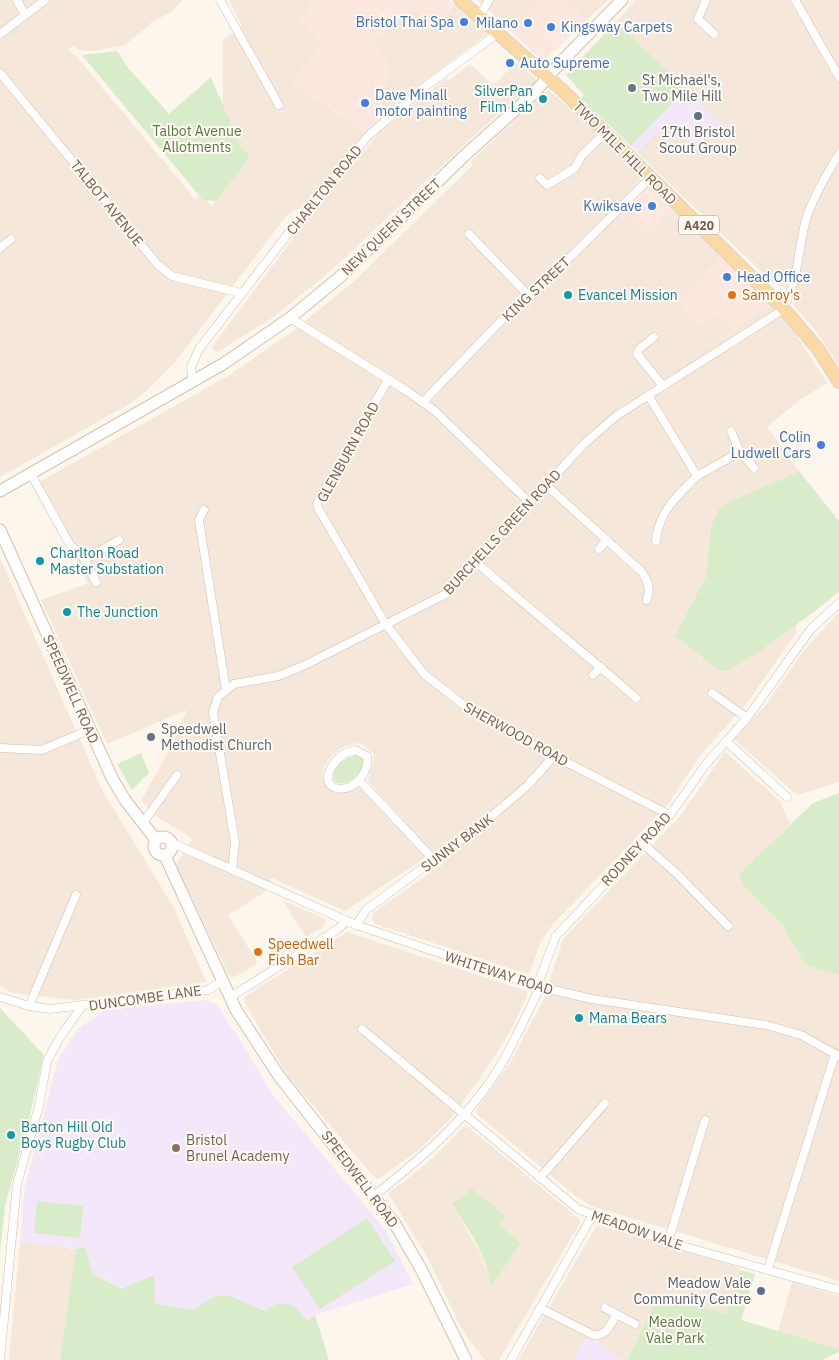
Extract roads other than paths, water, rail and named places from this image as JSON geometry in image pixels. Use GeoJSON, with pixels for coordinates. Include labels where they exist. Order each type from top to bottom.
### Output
{"type":"FeatureCollection","features":[{"type":"Feature","properties":{"kind":"main road","name":"TWO MILE HILL ROAD"},"geometry":{"type":"LineString","coordinates":[[460,0],[548,77],[784,309],[818,349],[839,382]]}},
{"type":"Feature","properties":{"kind":"street"},"geometry":{"type":"LineString","coordinates":[[17,0],[26,15]]}},
{"type":"Feature","properties":{"kind":"street"},"geometry":{"type":"LineString","coordinates":[[0,34],[45,0]]}},
{"type":"Feature","properties":{"kind":"street"},"geometry":{"type":"LineString","coordinates":[[220,0],[279,105]]}},
{"type":"Feature","properties":{"kind":"street"},"geometry":{"type":"LineString","coordinates":[[479,17],[489,0]]}},
{"type":"Feature","properties":{"kind":"street","name":"NEW QUEEN STREET"},"geometry":{"type":"LineString","coordinates":[[193,381],[223,364],[290,318],[355,263],[548,77],[622,0]]}},
{"type":"Feature","properties":{"kind":"street"},"geometry":{"type":"LineString","coordinates":[[706,0],[698,19],[714,34]]}},
{"type":"Feature","properties":{"kind":"street"},"geometry":{"type":"LineString","coordinates":[[795,0],[839,77]]}},
{"type":"Feature","properties":{"kind":"street","name":"CHARLTON ROAD"},"geometry":{"type":"LineString","coordinates":[[193,381],[191,367],[199,349],[241,292],[368,136],[422,89],[498,33]]}},
{"type":"Feature","properties":{"kind":"street","name":"TALBOT AVENUE"},"geometry":{"type":"LineString","coordinates":[[0,73],[165,271],[172,276],[241,292]]}},
{"type":"Feature","properties":{"kind":"street"},"geometry":{"type":"LineString","coordinates":[[540,178],[547,185],[575,168],[582,155],[605,133]]}},
{"type":"Feature","properties":{"kind":"street"},"geometry":{"type":"LineString","coordinates":[[784,309],[791,295],[806,223],[812,204],[836,166],[839,154]]}},
{"type":"Feature","properties":{"kind":"street","name":"KING STREET"},"geometry":{"type":"LineString","coordinates":[[423,402],[512,311],[530,297],[650,178]]}},
{"type":"Feature","properties":{"kind":"street"},"geometry":{"type":"LineString","coordinates":[[469,234],[530,297]]}},
{"type":"Feature","properties":{"kind":"street"},"geometry":{"type":"LineString","coordinates":[[0,248],[11,239]]}},
{"type":"Feature","properties":{"kind":"street","name":"BURCHELLS GREEN ROAD"},"geometry":{"type":"LineString","coordinates":[[226,690],[234,684],[278,676],[303,666],[385,623],[446,594],[584,444],[616,416],[784,309]]}},
{"type":"Feature","properties":{"kind":"street"},"geometry":{"type":"LineString","coordinates":[[290,318],[423,402],[456,429],[529,502]]}},
{"type":"Feature","properties":{"kind":"street"},"geometry":{"type":"LineString","coordinates":[[654,337],[639,349],[637,354],[662,386]]}},
{"type":"Feature","properties":{"kind":"street","name":"GLENBURN ROAD"},"geometry":{"type":"LineString","coordinates":[[385,623],[317,504],[388,380]]}},
{"type":"Feature","properties":{"kind":"street"},"geometry":{"type":"LineString","coordinates":[[0,491],[193,381]]}},
{"type":"Feature","properties":{"kind":"street"},"geometry":{"type":"LineString","coordinates":[[648,395],[698,476]]}},
{"type":"Feature","properties":{"kind":"street"},"geometry":{"type":"LineString","coordinates":[[732,431],[740,452],[754,468]]}},
{"type":"Feature","properties":{"kind":"street"},"geometry":{"type":"LineString","coordinates":[[656,541],[657,525],[664,512],[698,476],[740,452]]}},
{"type":"Feature","properties":{"kind":"street"},"geometry":{"type":"LineString","coordinates":[[30,474],[70,545],[81,554],[96,582]]}},
{"type":"Feature","properties":{"kind":"street"},"geometry":{"type":"LineString","coordinates":[[547,486],[642,572],[650,592],[647,600]]}},
{"type":"Feature","properties":{"kind":"street"},"geometry":{"type":"LineString","coordinates":[[204,510],[199,520],[226,690],[218,697],[213,712],[235,842],[232,870]]}},
{"type":"Feature","properties":{"kind":"street","name":"SPEEDWELL ROAD"},"geometry":{"type":"LineString","coordinates":[[0,530],[112,778],[142,823],[156,840],[155,851],[165,856],[229,998],[279,1076],[375,1195],[396,1224],[466,1360]]}},
{"type":"Feature","properties":{"kind":"street"},"geometry":{"type":"LineString","coordinates":[[84,560],[119,540]]}},
{"type":"Feature","properties":{"kind":"street"},"geometry":{"type":"LineString","coordinates":[[599,549],[607,540]]}},
{"type":"Feature","properties":{"kind":"street"},"geometry":{"type":"LineString","coordinates":[[475,561],[515,598],[601,667],[636,698]]}},
{"type":"Feature","properties":{"kind":"street","name":"RODNEY ROAD"},"geometry":{"type":"LineString","coordinates":[[375,1195],[422,1158],[465,1114],[505,1058],[539,987],[556,936],[670,815],[726,741],[747,718],[811,629],[839,603]]}},
{"type":"Feature","properties":{"kind":"street","name":"SHERWOOD ROAD"},"geometry":{"type":"LineString","coordinates":[[385,623],[419,669],[446,693],[470,710],[554,756],[670,815]]}},
{"type":"Feature","properties":{"kind":"street"},"geometry":{"type":"LineString","coordinates":[[593,675],[601,667]]}},
{"type":"Feature","properties":{"kind":"street"},"geometry":{"type":"LineString","coordinates":[[712,693],[747,718]]}},
{"type":"Feature","properties":{"kind":"street"},"geometry":{"type":"LineString","coordinates":[[0,748],[42,750],[89,730]]}},
{"type":"Feature","properties":{"kind":"street"},"geometry":{"type":"LineString","coordinates":[[726,741],[787,797]]}},
{"type":"Feature","properties":{"kind":"street"},"geometry":{"type":"LineString","coordinates":[[355,750],[367,756],[368,762],[359,780],[348,787],[337,788],[330,784],[327,778],[330,768],[336,761],[355,750]]}},
{"type":"Feature","properties":{"kind":"street","name":"SUNNY BANK"},"geometry":{"type":"LineString","coordinates":[[356,925],[366,910],[435,861],[486,821],[527,786],[554,756]]}},
{"type":"Feature","properties":{"kind":"street"},"geometry":{"type":"LineString","coordinates":[[142,823],[177,775]]}},
{"type":"Feature","properties":{"kind":"street"},"geometry":{"type":"LineString","coordinates":[[359,780],[435,861]]}},
{"type":"Feature","properties":{"kind":"street"},"geometry":{"type":"LineString","coordinates":[[156,840],[165,837],[172,843],[172,851],[165,856]]}},
{"type":"Feature","properties":{"kind":"street","name":"WHITEWAY ROAD"},"geometry":{"type":"LineString","coordinates":[[172,843],[356,925],[539,987],[592,999],[766,1025],[801,1035],[837,1055]]}},
{"type":"Feature","properties":{"kind":"street"},"geometry":{"type":"LineString","coordinates":[[643,844],[675,872],[728,926]]}},
{"type":"Feature","properties":{"kind":"street"},"geometry":{"type":"LineString","coordinates":[[29,1006],[76,895]]}},
{"type":"Feature","properties":{"kind":"street","name":"SPEEDWELL ROAD"},"geometry":{"type":"LineString","coordinates":[[193,920],[216,986],[236,1010]]}},
{"type":"Feature","properties":{"kind":"street"},"geometry":{"type":"LineString","coordinates":[[229,998],[338,929],[346,921]]}},
{"type":"Feature","properties":{"kind":"street","name":"DUNCOMBE LANE"},"geometry":{"type":"LineString","coordinates":[[0,1360],[17,1184],[39,1106],[47,1061],[59,1039],[82,1006],[208,990],[216,986]]}},
{"type":"Feature","properties":{"kind":"street"},"geometry":{"type":"LineString","coordinates":[[0,998],[29,1006],[50,1008],[82,1006]]}},
{"type":"Feature","properties":{"kind":"street","name":"MEADOW VALE"},"geometry":{"type":"LineString","coordinates":[[362,1028],[578,1209],[592,1216],[668,1242],[839,1290]]}},
{"type":"Feature","properties":{"kind":"street"},"geometry":{"type":"LineString","coordinates":[[768,1269],[837,1055]]}},
{"type":"Feature","properties":{"kind":"street"},"geometry":{"type":"LineString","coordinates":[[540,1178],[605,1103]]}},
{"type":"Feature","properties":{"kind":"street"},"geometry":{"type":"LineString","coordinates":[[668,1242],[705,1120]]}},
{"type":"Feature","properties":{"kind":"street"},"geometry":{"type":"LineString","coordinates":[[511,1360],[592,1216]]}},
{"type":"Feature","properties":{"kind":"street"},"geometry":{"type":"LineString","coordinates":[[540,1308],[593,1335],[600,1336],[608,1331],[616,1315]]}},
{"type":"Feature","properties":{"kind":"street"},"geometry":{"type":"LineString","coordinates":[[605,1308],[635,1324]]}},
{"type":"Feature","properties":{"kind":"place","name":"Bristol Thai Spa"},"geometry":{"type":"Point","coordinates":[464,22]}},
{"type":"Feature","properties":{"kind":"place","name":"Milano"},"geometry":{"type":"Point","coordinates":[528,23]}},
{"type":"Feature","properties":{"kind":"place","name":"Kingsway Carpets"},"geometry":{"type":"Point","coordinates":[551,27]}},
{"type":"Feature","properties":{"kind":"place","name":"Auto Supreme"},"geometry":{"type":"Point","coordinates":[510,63]}},
{"type":"Feature","properties":{"kind":"place","name":"St Michael's, Two Mile Hill"},"geometry":{"type":"Point","coordinates":[632,88]}},
{"type":"Feature","properties":{"kind":"place","name":"SilverPan Film Lab"},"geometry":{"type":"Point","coordinates":[543,99]}},
{"type":"Feature","properties":{"kind":"place","name":"Dave Minall motor painting"},"geometry":{"type":"Point","coordinates":[365,103]}},
{"type":"Feature","properties":{"kind":"place","name":"17th Bristol Scout Group"},"geometry":{"type":"Point","coordinates":[698,116]}},
{"type":"Feature","properties":{"kind":"place","name":"Kwiksave"},"geometry":{"type":"Point","coordinates":[652,206]}},
{"type":"Feature","properties":{"kind":"place","name":"Head Office"},"geometry":{"type":"Point","coordinates":[727,277]}},
{"type":"Feature","properties":{"kind":"place","name":"Evancel Mission"},"geometry":{"type":"Point","coordinates":[568,295]}},
{"type":"Feature","properties":{"kind":"place","name":"Samroy's"},"geometry":{"type":"Point","coordinates":[732,295]}},
{"type":"Feature","properties":{"kind":"place","name":"Colin Ludwell Cars"},"geometry":{"type":"Point","coordinates":[821,445]}},
{"type":"Feature","properties":{"kind":"place","name":"Charlton Road Master Substation"},"geometry":{"type":"Point","coordinates":[40,561]}},
{"type":"Feature","properties":{"kind":"place","name":"The Junction"},"geometry":{"type":"Point","coordinates":[67,612]}},
{"type":"Feature","properties":{"kind":"place","name":"Speedwell Methodist Church"},"geometry":{"type":"Point","coordinates":[151,737]}},
{"type":"Feature","properties":{"kind":"place","name":"Speedwell Fish Bar"},"geometry":{"type":"Point","coordinates":[258,952]}},
{"type":"Feature","properties":{"kind":"place","name":"Mama Bears"},"geometry":{"type":"Point","coordinates":[579,1018]}},
{"type":"Feature","properties":{"kind":"place","name":"Barton Hill Old Boys Rugby Club"},"geometry":{"type":"Point","coordinates":[11,1135]}},
{"type":"Feature","properties":{"kind":"place","name":"Bristol Brunel Academy"},"geometry":{"type":"Point","coordinates":[176,1148]}},
{"type":"Feature","properties":{"kind":"place","name":"Meadow Vale Community Centre"},"geometry":{"type":"Point","coordinates":[761,1291]}},
{"type":"Feature","properties":{"kind":"park label","name":"Talbot Avenue Allotments"},"geometry":{"type":"Point","coordinates":[197,140]}},
{"type":"Feature","properties":{"kind":"park label","name":"Meadow Vale Park"},"geometry":{"type":"Point","coordinates":[675,1330]}}]}
